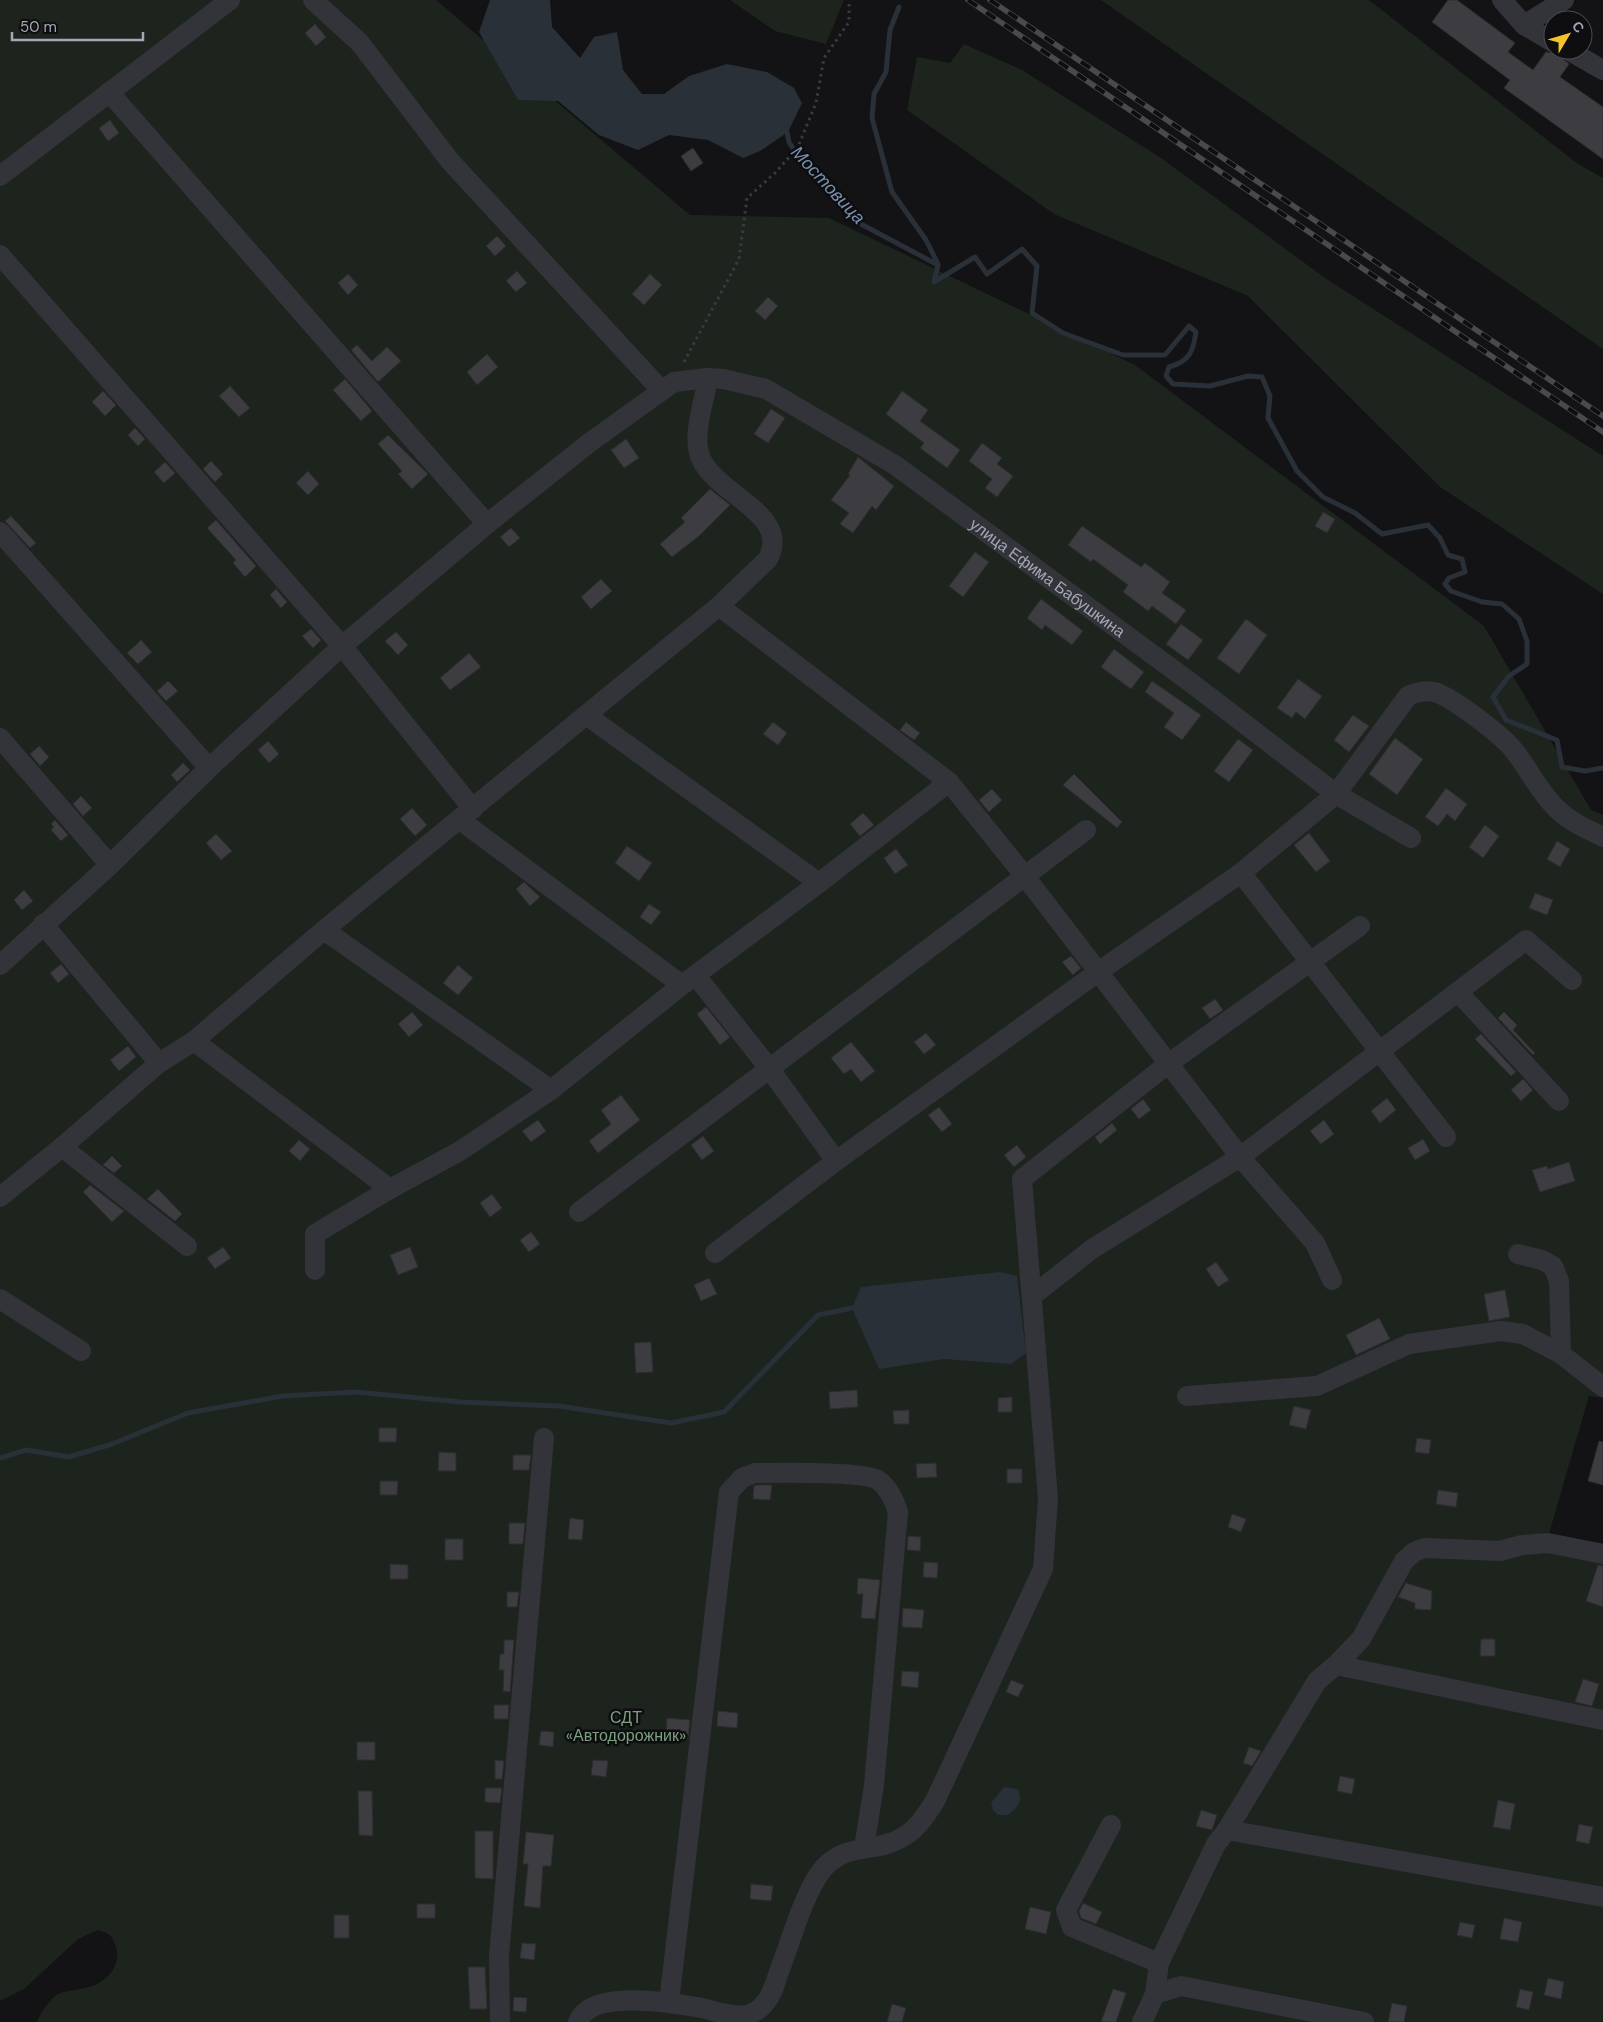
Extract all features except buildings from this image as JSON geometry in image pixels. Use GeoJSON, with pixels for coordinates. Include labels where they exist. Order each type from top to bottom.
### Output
{"type":"FeatureCollection","features":[{"type":"Feature","properties":{"kind":"street"},"geometry":{"type":"LineString","coordinates":[[0,176],[230,0]]}},
{"type":"Feature","properties":{"kind":"street"},"geometry":{"type":"LineString","coordinates":[[0,965],[110,865],[209,768],[342,646],[487,524],[590,443],[668,386],[450,161],[360,43],[313,0]]}},
{"type":"Feature","properties":{"kind":"street"},"geometry":{"type":"LineString","coordinates":[[1502,0],[1524,25],[1543,36]]}},
{"type":"Feature","properties":{"kind":"street"},"geometry":{"type":"LineString","coordinates":[[1524,25],[1564,0]]}},
{"type":"Feature","properties":{"kind":"street"},"geometry":{"type":"LineString","coordinates":[[1586,60],[1603,70]]}},
{"type":"Feature","properties":{"kind":"street"},"geometry":{"type":"LineString","coordinates":[[109,92],[487,524]]}},
{"type":"Feature","properties":{"kind":"street"},"geometry":{"type":"LineString","coordinates":[[0,255],[342,646],[467,814],[689,980],[768,1068],[836,1161]]}},
{"type":"Feature","properties":{"kind":"street"},"geometry":{"type":"LineString","coordinates":[[1,1193],[62,1147],[159,1064],[194,1041],[324,930],[719,606],[768,559],[774,540],[771,530],[764,520],[710,474],[702,462],[697,441],[708,378]]}},
{"type":"Feature","properties":{"kind":"street","name":"улица Ефима Бабушкина"},"geometry":{"type":"LineString","coordinates":[[668,386],[708,378],[766,389],[895,465],[1194,686],[1336,794],[1411,838]]}},
{"type":"Feature","properties":{"kind":"street"},"geometry":{"type":"LineString","coordinates":[[0,532],[209,768]]}},
{"type":"Feature","properties":{"kind":"street"},"geometry":{"type":"LineString","coordinates":[[719,606],[948,782],[1024,875],[1240,1157],[1315,1243],[1332,1280]]}},
{"type":"Feature","properties":{"kind":"street"},"geometry":{"type":"LineString","coordinates":[[715,1253],[836,1161],[1098,972],[1241,873],[1336,794],[1408,696],[1420,690],[1435,692],[1455,702],[1511,747],[1558,811],[1574,822],[1603,836]]}},
{"type":"Feature","properties":{"kind":"street"},"geometry":{"type":"LineString","coordinates":[[586,714],[819,883]]}},
{"type":"Feature","properties":{"kind":"street"},"geometry":{"type":"LineString","coordinates":[[0,738],[110,865]]}},
{"type":"Feature","properties":{"kind":"street"},"geometry":{"type":"LineString","coordinates":[[315,1270],[316,1234],[390,1189],[460,1151],[551,1090],[689,980],[819,883],[948,782]]}},
{"type":"Feature","properties":{"kind":"street"},"geometry":{"type":"LineString","coordinates":[[579,1212],[1086,830]]}},
{"type":"Feature","properties":{"kind":"street"},"geometry":{"type":"LineString","coordinates":[[1241,873],[1446,1137]]}},
{"type":"Feature","properties":{"kind":"street"},"geometry":{"type":"LineString","coordinates":[[44,924],[159,1064]]}},
{"type":"Feature","properties":{"kind":"street"},"geometry":{"type":"LineString","coordinates":[[578,2022],[587,2010],[602,2002],[669,2002],[742,2016],[760,2008],[772,1992],[809,1891],[820,1873],[834,1859],[846,1851],[886,1845],[902,1838],[918,1826],[935,1801],[1043,1569],[1048,1498],[1022,1179],[1168,1064],[1360,926]]}},
{"type":"Feature","properties":{"kind":"street"},"geometry":{"type":"LineString","coordinates":[[324,930],[551,1090]]}},
{"type":"Feature","properties":{"kind":"street"},"geometry":{"type":"LineString","coordinates":[[1032,1296],[1092,1249],[1240,1157],[1526,940],[1572,980]]}},
{"type":"Feature","properties":{"kind":"street"},"geometry":{"type":"LineString","coordinates":[[1458,992],[1559,1101]]}},
{"type":"Feature","properties":{"kind":"street"},"geometry":{"type":"LineString","coordinates":[[194,1041],[390,1189]]}},
{"type":"Feature","properties":{"kind":"street"},"geometry":{"type":"LineString","coordinates":[[62,1147],[186,1246]]}},
{"type":"Feature","properties":{"kind":"street"},"geometry":{"type":"LineString","coordinates":[[1518,1254],[1542,1260],[1554,1266],[1559,1281],[1561,1354]]}},
{"type":"Feature","properties":{"kind":"street"},"geometry":{"type":"LineString","coordinates":[[0,1299],[81,1351]]}},
{"type":"Feature","properties":{"kind":"street"},"geometry":{"type":"LineString","coordinates":[[1186,1396],[1317,1386],[1409,1344],[1501,1331],[1523,1334],[1561,1354],[1603,1387]]}},
{"type":"Feature","properties":{"kind":"street"},"geometry":{"type":"LineString","coordinates":[[500,2022],[499,1956],[544,1438]]}},
{"type":"Feature","properties":{"kind":"street"},"geometry":{"type":"LineString","coordinates":[[669,2002],[729,1492],[742,1478],[755,1472],[866,1476],[886,1488],[894,1499],[898,1512],[874,1785],[864,1848]]}},
{"type":"Feature","properties":{"kind":"street"},"geometry":{"type":"LineString","coordinates":[[1142,2022],[1155,1994],[1159,1963],[1216,1844],[1227,1830],[1317,1681],[1336,1665],[1361,1639],[1404,1561],[1414,1552],[1424,1548],[1500,1551],[1522,1545],[1548,1543],[1603,1554]]}},
{"type":"Feature","properties":{"kind":"street"},"geometry":{"type":"LineString","coordinates":[[1336,1665],[1603,1720]]}},
{"type":"Feature","properties":{"kind":"street"},"geometry":{"type":"LineString","coordinates":[[1111,1825],[1066,1910],[1067,1918],[1072,1927],[1159,1963]]}},
{"type":"Feature","properties":{"kind":"street"},"geometry":{"type":"LineString","coordinates":[[1227,1830],[1603,1897]]}},
{"type":"Feature","properties":{"kind":"street"},"geometry":{"type":"LineString","coordinates":[[1155,1994],[1180,1986],[1364,2022]]}},
{"type":"Feature","properties":{"kind":"path"},"geometry":{"type":"LineString","coordinates":[[668,386],[739,259],[747,198],[775,173],[798,147],[816,103],[824,58],[849,22],[850,0]]}},
{"type":"Feature","properties":{"kind":"green space","name":"СДТ «Автодорожник»"},"geometry":{"type":"Polygon","coordinates":[[[0,0],[436,0],[690,215],[829,218],[1135,365],[1484,626],[1591,810],[1603,815],[1603,1398],[1589,1396],[1548,1537],[1603,1549],[1603,2022],[37,2022],[52,1999],[58,1994],[95,1985],[107,1977],[115,1967],[117,1954],[113,1940],[105,1932],[98,1930],[78,1939],[24,1989],[0,2001],[0,0]]]}},
{"type":"Feature","properties":{"kind":"green space"},"geometry":{"type":"Polygon","coordinates":[[[730,0],[844,0],[826,44],[775,31],[730,0]]]}},
{"type":"Feature","properties":{"kind":"green space"},"geometry":{"type":"Polygon","coordinates":[[[1101,0],[1369,0],[1578,164],[1603,178],[1603,349],[1101,0]]]}},
{"type":"Feature","properties":{"kind":"green space"},"geometry":{"type":"Polygon","coordinates":[[[964,44],[1022,70],[1161,158],[1328,280],[1603,456],[1603,594],[1440,487],[1248,296],[1054,214],[907,110],[917,57],[950,63],[964,44]]]}},
{"type":"Feature","properties":{"kind":"shaded area"},"geometry":{"type":"Polygon","coordinates":[[[490,0],[550,0],[552,27],[580,58],[594,37],[617,32],[623,70],[642,94],[664,94],[689,76],[727,64],[767,72],[794,88],[802,103],[788,132],[760,151],[743,158],[708,140],[669,135],[638,150],[599,135],[558,101],[518,100],[479,32],[490,0]]]}},
{"type":"Feature","properties":{"kind":"shaded area"},"geometry":{"type":"Polygon","coordinates":[[[1000,1272],[1017,1276],[1026,1353],[1011,1364],[944,1359],[879,1369],[852,1308],[861,1287],[1000,1272]]]}},
{"type":"Feature","properties":{"kind":"shaded area"},"geometry":{"type":"Polygon","coordinates":[[[1004,1787],[1017,1789],[1020,1800],[1017,1807],[1011,1813],[998,1815],[993,1810],[991,1803],[1004,1787]]]}},
{"type":"Feature","properties":{"kind":"waterway"},"geometry":{"type":"LineString","coordinates":[[899,7],[890,30],[886,72],[874,94],[872,118],[892,192],[926,240],[938,264]]}},
{"type":"Feature","properties":{"kind":"waterway","name":"Мостовица"},"geometry":{"type":"LineString","coordinates":[[786,127],[789,142],[799,158],[861,224],[938,265],[934,282],[975,257],[987,274],[1022,249],[1037,266],[1032,313],[1063,333],[1123,355],[1165,355],[1189,326],[1196,332],[1192,350],[1182,362],[1169,367],[1166,376],[1173,384],[1210,386],[1248,376],[1262,377],[1270,396],[1268,418],[1297,471],[1323,497],[1355,513],[1382,534],[1428,525],[1440,538],[1448,555],[1462,559],[1465,572],[1449,578],[1445,584],[1451,591],[1482,602],[1502,604],[1519,619],[1527,641],[1527,664],[1509,676],[1493,697],[1506,720],[1557,740],[1562,767],[1585,771],[1603,768]]}},
{"type":"Feature","properties":{"kind":"waterway"},"geometry":{"type":"LineString","coordinates":[[0,1458],[26,1450],[69,1457],[112,1444],[188,1413],[283,1396],[356,1392],[461,1402],[559,1406],[671,1423],[724,1412],[818,1315],[852,1308]]}},
{"type":"Feature","properties":{"kind":"railway"},"geometry":{"type":"LineString","coordinates":[[968,0],[1603,432]]}},
{"type":"Feature","properties":{"kind":"railway"},"geometry":{"type":"LineString","coordinates":[[990,0],[1603,416]]}}]}
